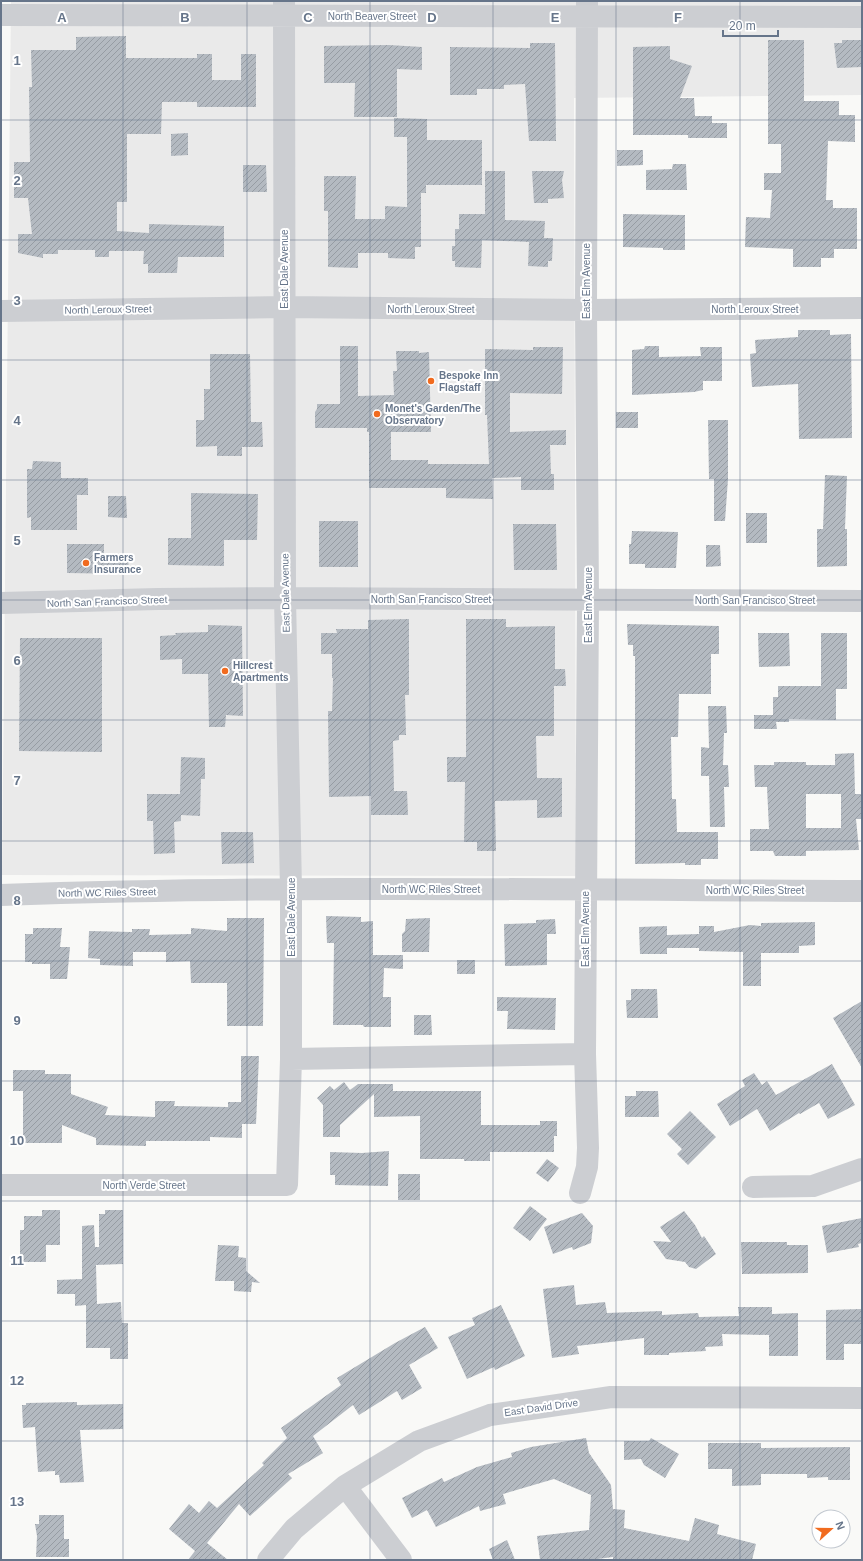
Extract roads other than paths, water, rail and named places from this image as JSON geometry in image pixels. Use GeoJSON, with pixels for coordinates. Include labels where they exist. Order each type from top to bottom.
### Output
{"type":"FeatureCollection","features":[{"type":"Feature","properties":{"kind":"street","name":"North Beaver Street"},"geometry":{"type":"LineString","coordinates":[[1,15],[284,8],[587,9],[862,17]]}},
{"type":"Feature","properties":{"kind":"street","name":"East Dale Avenue"},"geometry":{"type":"LineString","coordinates":[[284,8],[285,598],[291,889],[291,1059],[287,1185]]}},
{"type":"Feature","properties":{"kind":"street","name":"East Elm Avenue"},"geometry":{"type":"LineString","coordinates":[[580,1193],[587,1167],[588,1148],[585,1054],[588,599],[586,310],[587,9]]}},
{"type":"Feature","properties":{"kind":"street","name":"North Leroux Street"},"geometry":{"type":"LineString","coordinates":[[1,311],[284,307],[586,310],[862,308]]}},
{"type":"Feature","properties":{"kind":"street","name":"North San Francisco Street"},"geometry":{"type":"LineString","coordinates":[[1,603],[158,599],[285,598],[862,600]]}},
{"type":"Feature","properties":{"kind":"street","name":"North WC Riles Street"},"geometry":{"type":"LineString","coordinates":[[1,895],[291,889],[862,891]]}},
{"type":"Feature","properties":{"kind":"street"},"geometry":{"type":"LineString","coordinates":[[291,1059],[585,1054]]}},
{"type":"Feature","properties":{"kind":"street"},"geometry":{"type":"LineString","coordinates":[[753,1187],[813,1186],[862,1169]]}},
{"type":"Feature","properties":{"kind":"street","name":"North Verde Street"},"geometry":{"type":"LineString","coordinates":[[1,1185],[287,1185]]}},
{"type":"Feature","properties":{"kind":"street","name":"East David Drive"},"geometry":{"type":"LineString","coordinates":[[268,1560],[294,1529],[345,1486],[419,1441],[490,1415],[611,1397],[862,1398]]}},
{"type":"Feature","properties":{"kind":"street"},"geometry":{"type":"LineString","coordinates":[[345,1486],[400,1560]]}},
{"type":"Feature","properties":{"kind":"place","name":"Bespoke Inn Flagstaff"},"geometry":{"type":"Point","coordinates":[431,381]}},
{"type":"Feature","properties":{"kind":"place","name":"Monet's Garden/The Observatory"},"geometry":{"type":"Point","coordinates":[377,414]}},
{"type":"Feature","properties":{"kind":"place","name":"Farmers Insurance"},"geometry":{"type":"Point","coordinates":[86,563]}},
{"type":"Feature","properties":{"kind":"place","name":"Hillcrest Apartments"},"geometry":{"type":"Point","coordinates":[225,671]}}]}
